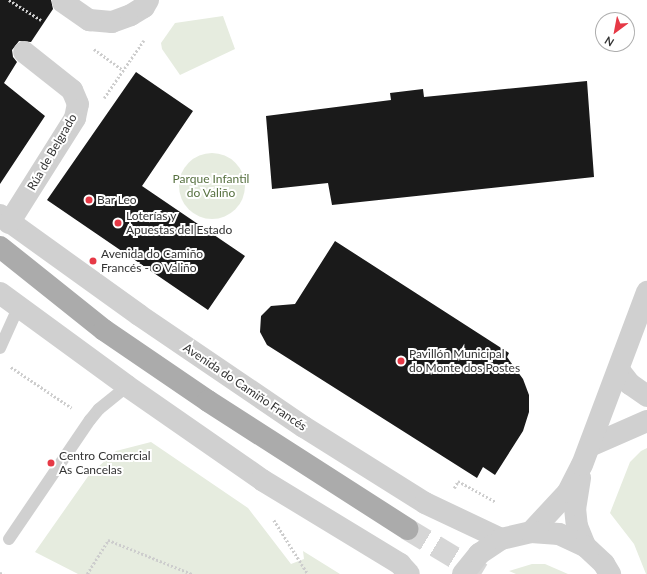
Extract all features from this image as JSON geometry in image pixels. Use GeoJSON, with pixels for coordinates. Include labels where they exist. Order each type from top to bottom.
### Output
{"type":"FeatureCollection","features":[{"type":"Feature","properties":{"kind":"main road"},"geometry":{"type":"LineString","coordinates":[[0,247],[104,330],[208,401],[407,529]]}},
{"type":"Feature","properties":{"kind":"street"},"geometry":{"type":"LineString","coordinates":[[63,2],[89,20],[112,22],[131,15],[144,7],[148,0]]}},
{"type":"Feature","properties":{"kind":"street","name":"Rúa de Belgrado"},"geometry":{"type":"LineString","coordinates":[[4,219],[75,118],[78,104],[72,90],[24,52]]}},
{"type":"Feature","properties":{"kind":"street","name":"Avenida do Camiño Francés"},"geometry":{"type":"LineString","coordinates":[[4,219],[304,427],[425,503],[501,539]]}},
{"type":"Feature","properties":{"kind":"street"},"geometry":{"type":"LineString","coordinates":[[531,532],[568,492],[586,455],[620,370],[647,292]]}},
{"type":"Feature","properties":{"kind":"street"},"geometry":{"type":"LineString","coordinates":[[0,293],[36,322],[262,480],[400,564],[409,574]]}},
{"type":"Feature","properties":{"kind":"street"},"geometry":{"type":"LineString","coordinates":[[620,370],[647,378]]}},
{"type":"Feature","properties":{"kind":"street"},"geometry":{"type":"LineString","coordinates":[[620,370],[630,384],[647,396]]}},
{"type":"Feature","properties":{"kind":"street"},"geometry":{"type":"LineString","coordinates":[[585,546],[577,526],[575,508],[586,455],[647,421]]}},
{"type":"Feature","properties":{"kind":"street"},"geometry":{"type":"LineString","coordinates":[[463,574],[479,554],[501,539],[531,532],[559,534],[585,546],[604,564],[610,574]]}},
{"type":"Feature","properties":{"kind":"lane"},"geometry":{"type":"LineString","coordinates":[[0,348],[18,308]]}},
{"type":"Feature","properties":{"kind":"lane"},"geometry":{"type":"LineString","coordinates":[[8,539],[90,420],[99,409],[127,386]]}},
{"type":"Feature","properties":{"kind":"path"},"geometry":{"type":"LineString","coordinates":[[9,0],[44,21]]}},
{"type":"Feature","properties":{"kind":"path"},"geometry":{"type":"LineString","coordinates":[[11,367],[76,410]]}},
{"type":"Feature","properties":{"kind":"path"},"geometry":{"type":"LineString","coordinates":[[452,490],[458,481],[496,502]]}},
{"type":"Feature","properties":{"kind":"path"},"geometry":{"type":"LineString","coordinates":[[271,516],[308,574]]}},
{"type":"Feature","properties":{"kind":"path"},"geometry":{"type":"LineString","coordinates":[[87,574],[108,540],[192,574]]}},
{"type":"Feature","properties":{"kind":"path"},"geometry":{"type":"LineString","coordinates":[[0,573],[4,574]]}},
{"type":"Feature","properties":{"kind":"green space"},"geometry":{"type":"Polygon","coordinates":[[[223,16],[235,49],[180,75],[162,49],[161,43],[175,23],[223,16]]]}},
{"type":"Feature","properties":{"kind":"green space","name":"Parque Infantil do Valiño"},"geometry":{"type":"Polygon","coordinates":[[[206,153],[218,153],[230,158],[240,168],[245,180],[243,199],[230,214],[218,219],[206,219],[194,214],[184,204],[179,192],[179,180],[184,168],[194,158],[206,153]]]}},
{"type":"Feature","properties":{"kind":"green space"},"geometry":{"type":"Polygon","coordinates":[[[151,442],[248,508],[291,564],[304,559],[303,551],[340,574],[78,574],[35,552],[89,475],[116,451],[151,442]]]}},
{"type":"Feature","properties":{"kind":"green space"},"geometry":{"type":"Polygon","coordinates":[[[647,448],[646,574],[634,544],[610,513],[630,462],[641,451],[647,448]]]}},
{"type":"Feature","properties":{"kind":"green space"},"geometry":{"type":"Polygon","coordinates":[[[532,564],[545,564],[568,574],[516,574],[509,571],[532,564]]]}},
{"type":"Feature","properties":{"kind":"building"},"geometry":{"type":"Polygon","coordinates":[[[0,0],[51,0],[53,9],[31,42],[19,41],[12,50],[13,57],[17,62],[4,83],[45,116],[0,184],[0,0]]]}},
{"type":"Feature","properties":{"kind":"building"},"geometry":{"type":"Polygon","coordinates":[[[136,72],[193,111],[142,186],[245,256],[208,310],[47,200],[136,72]]]}},
{"type":"Feature","properties":{"kind":"building"},"geometry":{"type":"Polygon","coordinates":[[[587,81],[594,177],[332,205],[328,183],[272,189],[266,116],[391,100],[390,93],[423,89],[424,97],[587,81]]]}},
{"type":"Feature","properties":{"kind":"building","name":"Pavillón Municipal do Monte dos Postes"},"geometry":{"type":"Polygon","coordinates":[[[335,241],[509,353],[507,357],[523,379],[529,395],[529,412],[523,431],[495,475],[483,467],[477,478],[267,345],[260,332],[261,316],[271,306],[295,304],[335,241]]]}},
{"type":"Feature","properties":{"kind":"tunnel"},"geometry":{"type":"LineString","coordinates":[[407,529],[482,574]]}},
{"type":"Feature","properties":{"kind":"place","name":"Bar Leo"},"geometry":{"type":"Point","coordinates":[89,200]}},
{"type":"Feature","properties":{"kind":"place","name":"Loterías y Apuestas del Estado"},"geometry":{"type":"Point","coordinates":[118,223]}},
{"type":"Feature","properties":{"kind":"place","name":"Avenida do Camiño Francés - O Valiño"},"geometry":{"type":"Point","coordinates":[93,261]}},
{"type":"Feature","properties":{"kind":"place","name":"Pavillón Municipal do Monte dos Postes"},"geometry":{"type":"Point","coordinates":[401,361]}},
{"type":"Feature","properties":{"kind":"place","name":"Centro Comercial As Cancelas"},"geometry":{"type":"Point","coordinates":[51,463]}}]}
